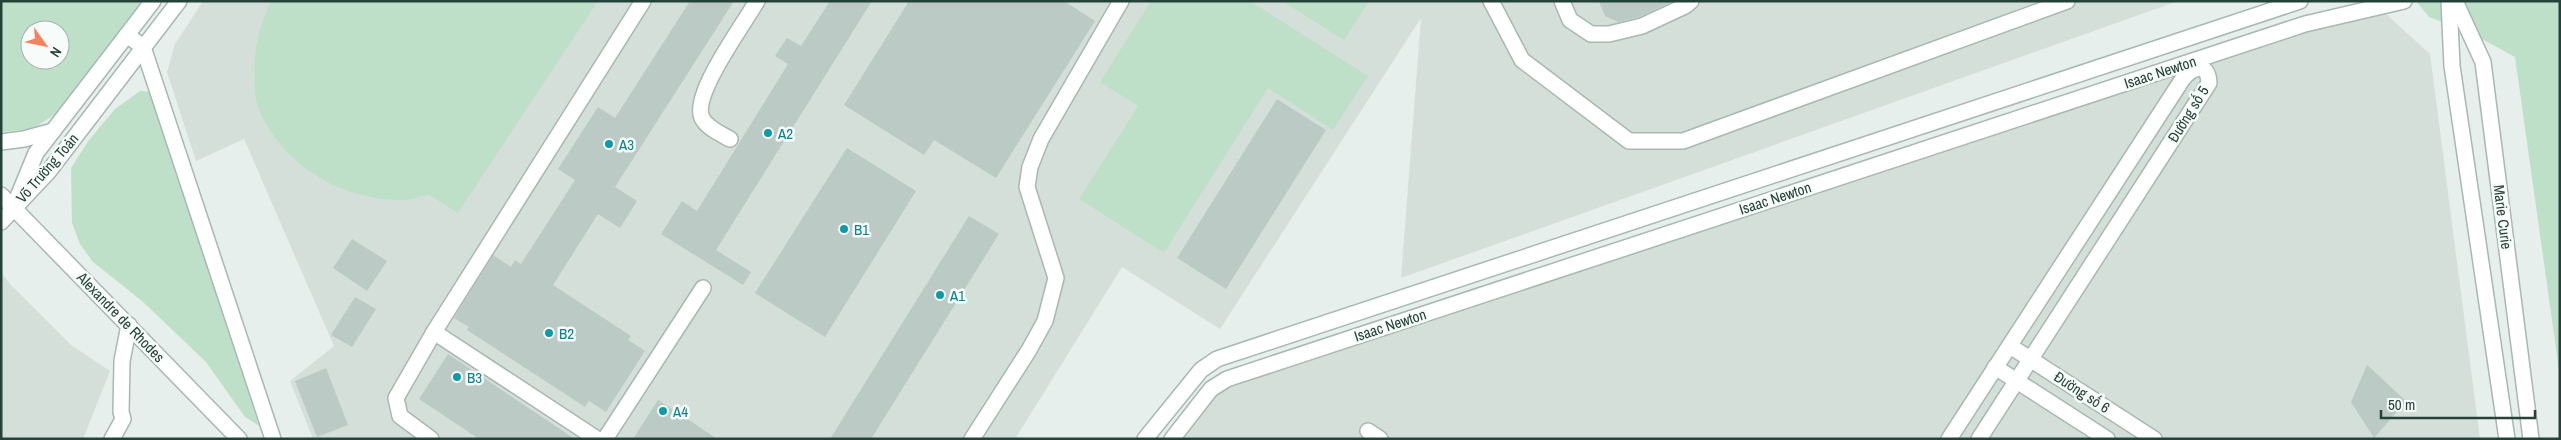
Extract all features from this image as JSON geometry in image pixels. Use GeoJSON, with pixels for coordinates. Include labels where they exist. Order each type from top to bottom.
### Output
{"type":"FeatureCollection","features":[{"type":"Feature","properties":{"kind":"street","name":"Võ Trường Toản"},"geometry":{"type":"LineString","coordinates":[[14,207],[36,153],[153,1]]}},
{"type":"Feature","properties":{"kind":"street","name":"Võ Trường Toản"},"geometry":{"type":"LineString","coordinates":[[14,207],[49,171],[178,1]]}},
{"type":"Feature","properties":{"kind":"street"},"geometry":{"type":"LineString","coordinates":[[431,439],[400,416],[396,398],[434,332],[643,1]]}},
{"type":"Feature","properties":{"kind":"street"},"geometry":{"type":"LineString","coordinates":[[730,139],[706,124],[702,118],[701,99],[712,74],[758,1]]}},
{"type":"Feature","properties":{"kind":"street"},"geometry":{"type":"LineString","coordinates":[[972,439],[1029,350],[1045,321],[1056,278],[1027,187],[1030,167],[1041,138],[1121,1]]}},
{"type":"Feature","properties":{"kind":"street"},"geometry":{"type":"LineString","coordinates":[[1491,1],[1522,60],[1629,141],[1683,141],[2067,1]]}},
{"type":"Feature","properties":{"kind":"street"},"geometry":{"type":"LineString","coordinates":[[1562,1],[1570,20],[1591,34],[1609,34],[1642,26],[1685,6],[1691,1]]}},
{"type":"Feature","properties":{"kind":"street","name":"Isaac Newton"},"geometry":{"type":"LineString","coordinates":[[1145,439],[1201,370],[1217,359],[2300,1]]}},
{"type":"Feature","properties":{"kind":"street","name":"Isaac Newton"},"geometry":{"type":"LineString","coordinates":[[1172,439],[1211,389],[1227,378],[2305,24],[2390,6],[2404,1]]}},
{"type":"Feature","properties":{"kind":"street","name":"Marie Curie"},"geometry":{"type":"LineString","coordinates":[[2449,1],[2452,66],[2507,439]]}},
{"type":"Feature","properties":{"kind":"street","name":"Marie Curie"},"geometry":{"type":"LineString","coordinates":[[2455,1],[2483,62],[2532,439]]}},
{"type":"Feature","properties":{"kind":"street"},"geometry":{"type":"LineString","coordinates":[[127,35],[143,47],[273,439]]}},
{"type":"Feature","properties":{"kind":"street","name":"Đường số 5"},"geometry":{"type":"LineString","coordinates":[[1949,439],[2182,80],[2189,71],[2196,68],[2203,70],[2208,76],[2209,83],[1979,439]]}},
{"type":"Feature","properties":{"kind":"street"},"geometry":{"type":"LineString","coordinates":[[1,142],[24,139],[53,131]]}},
{"type":"Feature","properties":{"kind":"street","name":"Alexandre de Rhodes"},"geometry":{"type":"LineString","coordinates":[[1,195],[240,439]]}},
{"type":"Feature","properties":{"kind":"street"},"geometry":{"type":"LineString","coordinates":[[1,222],[14,207]]}},
{"type":"Feature","properties":{"kind":"street"},"geometry":{"type":"LineString","coordinates":[[605,439],[703,288]]}},
{"type":"Feature","properties":{"kind":"street"},"geometry":{"type":"LineString","coordinates":[[112,439],[123,419],[121,412],[122,361],[128,325]]}},
{"type":"Feature","properties":{"kind":"street"},"geometry":{"type":"LineString","coordinates":[[434,332],[597,439]]}},
{"type":"Feature","properties":{"kind":"street","name":"Đường số 6"},"geometry":{"type":"LineString","coordinates":[[2010,346],[2154,439]]}},
{"type":"Feature","properties":{"kind":"street","name":"Đường số 6"},"geometry":{"type":"LineString","coordinates":[[1995,368],[2107,439]]}},
{"type":"Feature","properties":{"kind":"shaded area"},"geometry":{"type":"Polygon","coordinates":[[[203,1],[2178,1],[1401,278],[1421,18],[1220,329],[1122,267],[1015,439],[313,439],[290,381],[334,346],[244,139],[196,161],[167,72],[175,44],[203,1]]]}},
{"type":"Feature","properties":{"kind":"shaded area"},"geometry":{"type":"Polygon","coordinates":[[[2375,4],[2430,54],[2480,439],[1179,439],[1214,393],[2375,4]]]}},
{"type":"Feature","properties":{"kind":"shaded area"},"geometry":{"type":"Polygon","coordinates":[[[1,272],[10,284],[71,345],[110,371],[83,439],[1,439],[1,272]]]}},
{"type":"Feature","properties":{"kind":"green space"},"geometry":{"type":"Polygon","coordinates":[[[1,1],[143,1],[55,114],[33,129],[1,132],[1,1]]]}},
{"type":"Feature","properties":{"kind":"green space"},"geometry":{"type":"Polygon","coordinates":[[[271,1],[598,1],[458,213],[429,195],[406,200],[380,199],[357,194],[335,186],[315,175],[296,161],[280,144],[267,125],[257,104],[255,93],[257,40],[271,1]]]}},
{"type":"Feature","properties":{"kind":"green space"},"geometry":{"type":"Polygon","coordinates":[[[1151,1],[1250,1],[1368,76],[1333,130],[1268,88],[1164,253],[1079,199],[1138,106],[1100,82],[1151,1]]]}},
{"type":"Feature","properties":{"kind":"green space"},"geometry":{"type":"Polygon","coordinates":[[[1282,1],[1369,1],[1344,40],[1282,1]]]}},
{"type":"Feature","properties":{"kind":"green space"},"geometry":{"type":"Polygon","coordinates":[[[2416,1],[2560,1],[2560,377],[2515,57],[2471,33],[2429,17],[2416,1]]]}},
{"type":"Feature","properties":{"kind":"green space"},"geometry":{"type":"Polygon","coordinates":[[[140,91],[154,92],[259,426],[245,417],[206,362],[142,301],[93,262],[80,244],[72,223],[71,168],[89,140],[115,109],[140,91]]]}},
{"type":"Feature","properties":{"kind":"building"},"geometry":{"type":"Polygon","coordinates":[[[690,1],[734,1],[615,187],[637,201],[620,228],[598,214],[553,285],[631,336],[628,340],[645,351],[606,412],[589,401],[585,407],[467,330],[469,327],[454,318],[493,255],[511,267],[515,260],[521,264],[575,180],[558,169],[598,107],[615,118],[690,1]]]}},
{"type":"Feature","properties":{"kind":"building","name":"A2"},"geometry":{"type":"Polygon","coordinates":[[[830,1],[872,1],[716,250],[751,272],[743,285],[661,234],[682,201],[697,211],[788,64],[775,56],[787,38],[801,46],[830,1]]]}},
{"type":"Feature","properties":{"kind":"building"},"geometry":{"type":"Polygon","coordinates":[[[909,1],[1064,1],[1095,21],[996,178],[934,140],[924,155],[844,105],[909,1]]]}},
{"type":"Feature","properties":{"kind":"building"},"geometry":{"type":"Polygon","coordinates":[[[1599,1],[1673,1],[1639,17],[1618,22],[1605,16],[1599,1]]]}},
{"type":"Feature","properties":{"kind":"building"},"geometry":{"type":"Polygon","coordinates":[[[1277,99],[1326,130],[1226,289],[1177,258],[1277,99]]]}},
{"type":"Feature","properties":{"kind":"building","name":"B1"},"geometry":{"type":"Polygon","coordinates":[[[847,148],[916,191],[825,337],[755,293],[847,148]]]}},
{"type":"Feature","properties":{"kind":"building","name":"A1"},"geometry":{"type":"Polygon","coordinates":[[[969,216],[999,234],[871,439],[830,439],[969,216]]]}},
{"type":"Feature","properties":{"kind":"building"},"geometry":{"type":"Polygon","coordinates":[[[352,239],[387,261],[367,291],[333,268],[352,239]]]}},
{"type":"Feature","properties":{"kind":"building"},"geometry":{"type":"Polygon","coordinates":[[[355,297],[376,309],[352,347],[331,335],[355,297]]]}},
{"type":"Feature","properties":{"kind":"building","name":"B3"},"geometry":{"type":"Polygon","coordinates":[[[448,354],[575,439],[479,439],[419,399],[448,354]]]}},
{"type":"Feature","properties":{"kind":"building"},"geometry":{"type":"Polygon","coordinates":[[[2367,365],[2406,401],[2374,438],[2351,402],[2367,365]]]}},
{"type":"Feature","properties":{"kind":"building"},"geometry":{"type":"Polygon","coordinates":[[[326,368],[348,425],[317,437],[295,381],[326,368]]]}},
{"type":"Feature","properties":{"kind":"building","name":"A4"},"geometry":{"type":"Polygon","coordinates":[[[658,400],[692,422],[717,439],[633,439],[658,400]]]}},
{"type":"Feature","properties":{"kind":"place","name":"A2"},"geometry":{"type":"Point","coordinates":[768,133]}},
{"type":"Feature","properties":{"kind":"place","name":"A3"},"geometry":{"type":"Point","coordinates":[609,144]}},
{"type":"Feature","properties":{"kind":"place","name":"B1"},"geometry":{"type":"Point","coordinates":[844,229]}},
{"type":"Feature","properties":{"kind":"place","name":"A1"},"geometry":{"type":"Point","coordinates":[940,295]}},
{"type":"Feature","properties":{"kind":"place","name":"B2"},"geometry":{"type":"Point","coordinates":[549,333]}},
{"type":"Feature","properties":{"kind":"place","name":"B3"},"geometry":{"type":"Point","coordinates":[457,377]}},
{"type":"Feature","properties":{"kind":"place","name":"A4"},"geometry":{"type":"Point","coordinates":[663,411]}}]}
